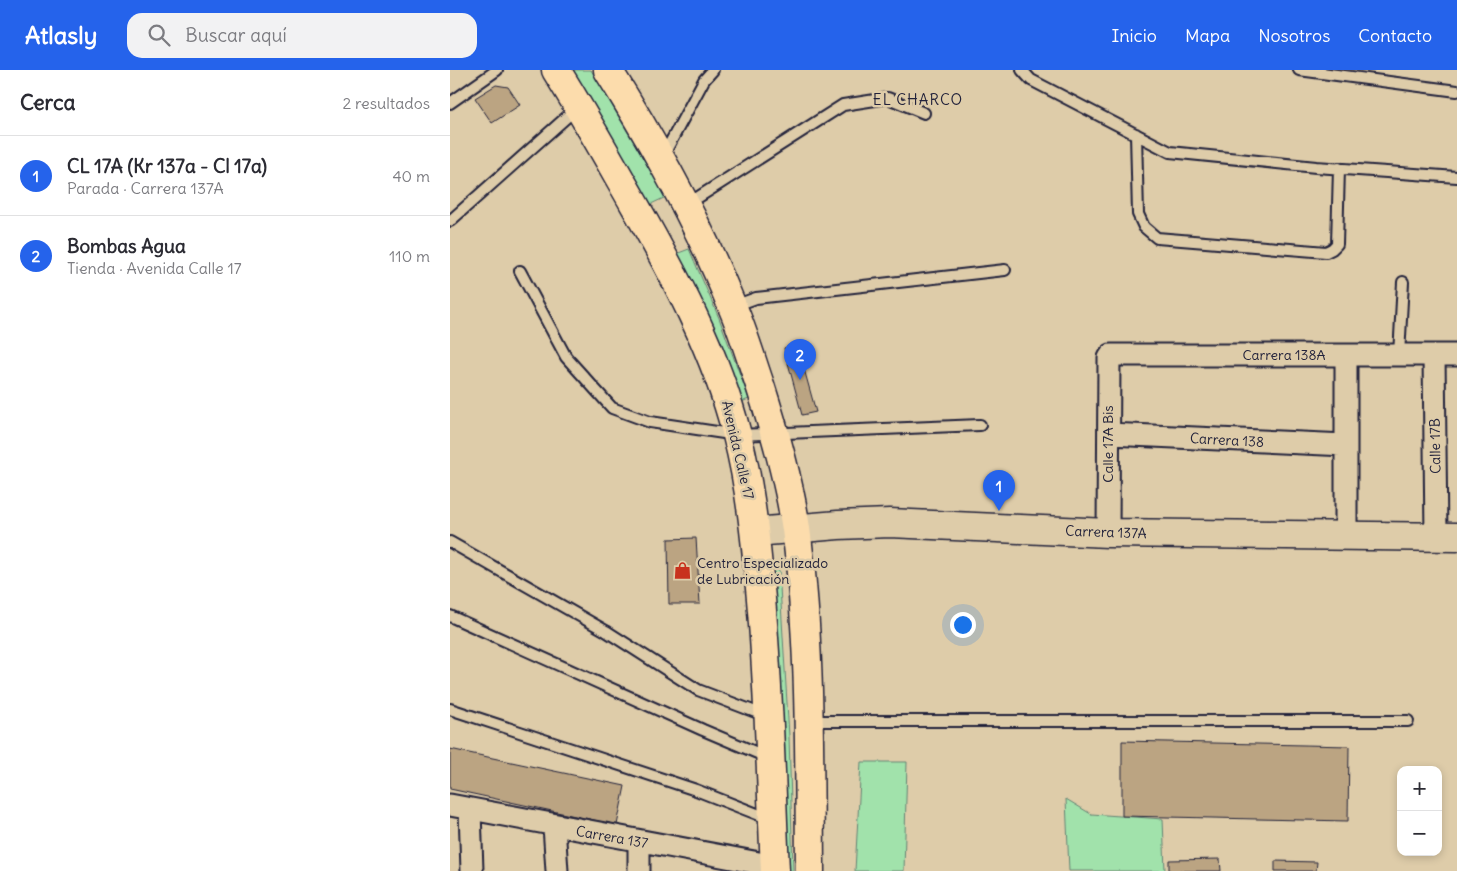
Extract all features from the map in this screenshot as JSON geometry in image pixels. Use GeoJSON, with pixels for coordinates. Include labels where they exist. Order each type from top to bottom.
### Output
{"type":"FeatureCollection","features":[{"type":"Feature","properties":{"kind":"main road","name":"Avenida Calle 17"},"geometry":{"type":"LineString","coordinates":[[556,70],[579,107],[674,278],[713,362],[737,435],[748,484],[755,532],[766,662],[775,869]]}},
{"type":"Feature","properties":{"kind":"main road"},"geometry":{"type":"LineString","coordinates":[[608,70],[662,159],[733,306],[776,434],[796,529],[804,610],[809,721],[810,871]]}},
{"type":"Feature","properties":{"kind":"main road"},"geometry":{"type":"LineString","coordinates":[[656,243],[690,214]]}},
{"type":"Feature","properties":{"kind":"street","name":"Carrera 138A"},"geometry":{"type":"LineString","coordinates":[[1111,355],[1457,355]]}},
{"type":"Feature","properties":{"kind":"street","name":"Calle 17A Bis"},"geometry":{"type":"LineString","coordinates":[[1108,533],[1109,358],[1111,355]]}},
{"type":"Feature","properties":{"kind":"street"},"geometry":{"type":"LineString","coordinates":[[1346,355],[1346,536]]}},
{"type":"Feature","properties":{"kind":"street","name":"Calle 17B"},"geometry":{"type":"LineString","coordinates":[[1434,355],[1446,536]]}},
{"type":"Feature","properties":{"kind":"street","name":"Carrera 138"},"geometry":{"type":"LineString","coordinates":[[1109,434],[1346,445]]}},
{"type":"Feature","properties":{"kind":"street","name":"Carrera 137A"},"geometry":{"type":"LineString","coordinates":[[755,532],[890,523],[1108,533],[1446,536]]}},
{"type":"Feature","properties":{"kind":"street"},"geometry":{"type":"LineString","coordinates":[[460,808],[472,871]]}},
{"type":"Feature","properties":{"kind":"street","name":"Carrera 137"},"geometry":{"type":"LineString","coordinates":[[460,808],[775,869]]}},
{"type":"Feature","properties":{"kind":"street"},"geometry":{"type":"LineString","coordinates":[[554,826],[557,871]]}},
{"type":"Feature","properties":{"kind":"street"},"geometry":{"type":"LineString","coordinates":[[639,842],[639,871]]}},
{"type":"Feature","properties":{"kind":"lane"},"geometry":{"type":"LineString","coordinates":[[450,103],[497,70]]}},
{"type":"Feature","properties":{"kind":"lane"},"geometry":{"type":"LineString","coordinates":[[662,159],[704,80],[713,70]]}},
{"type":"Feature","properties":{"kind":"lane"},"geometry":{"type":"LineString","coordinates":[[1022,70],[1031,80],[1170,152],[1457,177]]}},
{"type":"Feature","properties":{"kind":"lane"},"geometry":{"type":"LineString","coordinates":[[1299,70],[1457,91]]}},
{"type":"Feature","properties":{"kind":"lane"},"geometry":{"type":"LineString","coordinates":[[690,214],[843,105],[888,98],[924,113]]}},
{"type":"Feature","properties":{"kind":"lane"},"geometry":{"type":"LineString","coordinates":[[450,221],[579,107]]}},
{"type":"Feature","properties":{"kind":"lane"},"geometry":{"type":"LineString","coordinates":[[1136,134],[1138,214],[1144,227],[1156,238],[1326,252],[1336,244],[1339,168]]}},
{"type":"Feature","properties":{"kind":"lane"},"geometry":{"type":"LineString","coordinates":[[733,306],[756,298],[1005,270]]}},
{"type":"Feature","properties":{"kind":"lane"},"geometry":{"type":"LineString","coordinates":[[520,271],[566,357],[612,408],[650,422],[737,435],[980,425]]}},
{"type":"Feature","properties":{"kind":"lane"},"geometry":{"type":"LineString","coordinates":[[1399,355],[1404,282]]}},
{"type":"Feature","properties":{"kind":"lane"},"geometry":{"type":"LineString","coordinates":[[450,542],[606,631],[698,690],[769,718]]}},
{"type":"Feature","properties":{"kind":"lane"},"geometry":{"type":"LineString","coordinates":[[450,616],[703,730],[771,758]]}},
{"type":"Feature","properties":{"kind":"lane"},"geometry":{"type":"LineString","coordinates":[[450,709],[696,790],[773,821]]}},
{"type":"Feature","properties":{"kind":"lane"},"geometry":{"type":"LineString","coordinates":[[809,721],[1408,721]]}},
{"type":"Feature","properties":{"kind":"green space"},"geometry":{"type":"Polygon","coordinates":[[[571,70],[591,70],[666,197],[651,204],[571,70]]]}},
{"type":"Feature","properties":{"kind":"green space"},"geometry":{"type":"Polygon","coordinates":[[[689,249],[719,318],[749,399],[741,402],[724,351],[705,307],[676,254],[689,249]]]}},
{"type":"Feature","properties":{"kind":"green space"},"geometry":{"type":"Polygon","coordinates":[[[764,570],[779,570],[789,736],[793,871],[782,871],[764,570]]]}},
{"type":"Feature","properties":{"kind":"green space"},"geometry":{"type":"Polygon","coordinates":[[[861,762],[907,762],[904,871],[855,871],[861,762]]]}},
{"type":"Feature","properties":{"kind":"green space"},"geometry":{"type":"Polygon","coordinates":[[[1066,799],[1091,814],[1163,819],[1165,871],[1069,871],[1066,799]]]}},
{"type":"Feature","properties":{"kind":"building"},"geometry":{"type":"Polygon","coordinates":[[[496,85],[508,87],[520,105],[492,123],[475,98],[496,85]]]}},
{"type":"Feature","properties":{"kind":"building"},"geometry":{"type":"Polygon","coordinates":[[[797,344],[816,412],[802,415],[784,348],[797,344]]]}},
{"type":"Feature","properties":{"kind":"building","name":"Centro Especializado de Lubricación"},"geometry":{"type":"Polygon","coordinates":[[[696,538],[700,604],[669,604],[668,539],[696,538]]]}},
{"type":"Feature","properties":{"kind":"building"},"geometry":{"type":"Polygon","coordinates":[[[1122,741],[1349,746],[1348,821],[1122,816],[1122,741]]]}},
{"type":"Feature","properties":{"kind":"building"},"geometry":{"type":"Polygon","coordinates":[[[450,749],[625,786],[617,825],[450,789],[450,749]]]}},
{"type":"Feature","properties":{"kind":"building"},"geometry":{"type":"Polygon","coordinates":[[[1220,859],[1221,871],[1169,871],[1169,860],[1220,859]]]}},
{"type":"Feature","properties":{"kind":"building"},"geometry":{"type":"Polygon","coordinates":[[[1275,861],[1317,862],[1316,871],[1275,871],[1275,861]]]}},
{"type":"Feature","properties":{"kind":"place","name":"Bombas Agua"},"geometry":{"type":"Point","coordinates":[800,380]}},
{"type":"Feature","properties":{"kind":"place","name":"CL 17A (Kr 137a - Cl 17a)"},"geometry":{"type":"Point","coordinates":[999,511]}},
{"type":"Feature","properties":{"kind":"place","name":"Centro Especializado de Lubricación"},"geometry":{"type":"Point","coordinates":[683,571]}},
{"type":"Feature","properties":{"kind":"district","name":"EL CHARCO"},"geometry":{"type":"Point","coordinates":[918,99]}}]}
